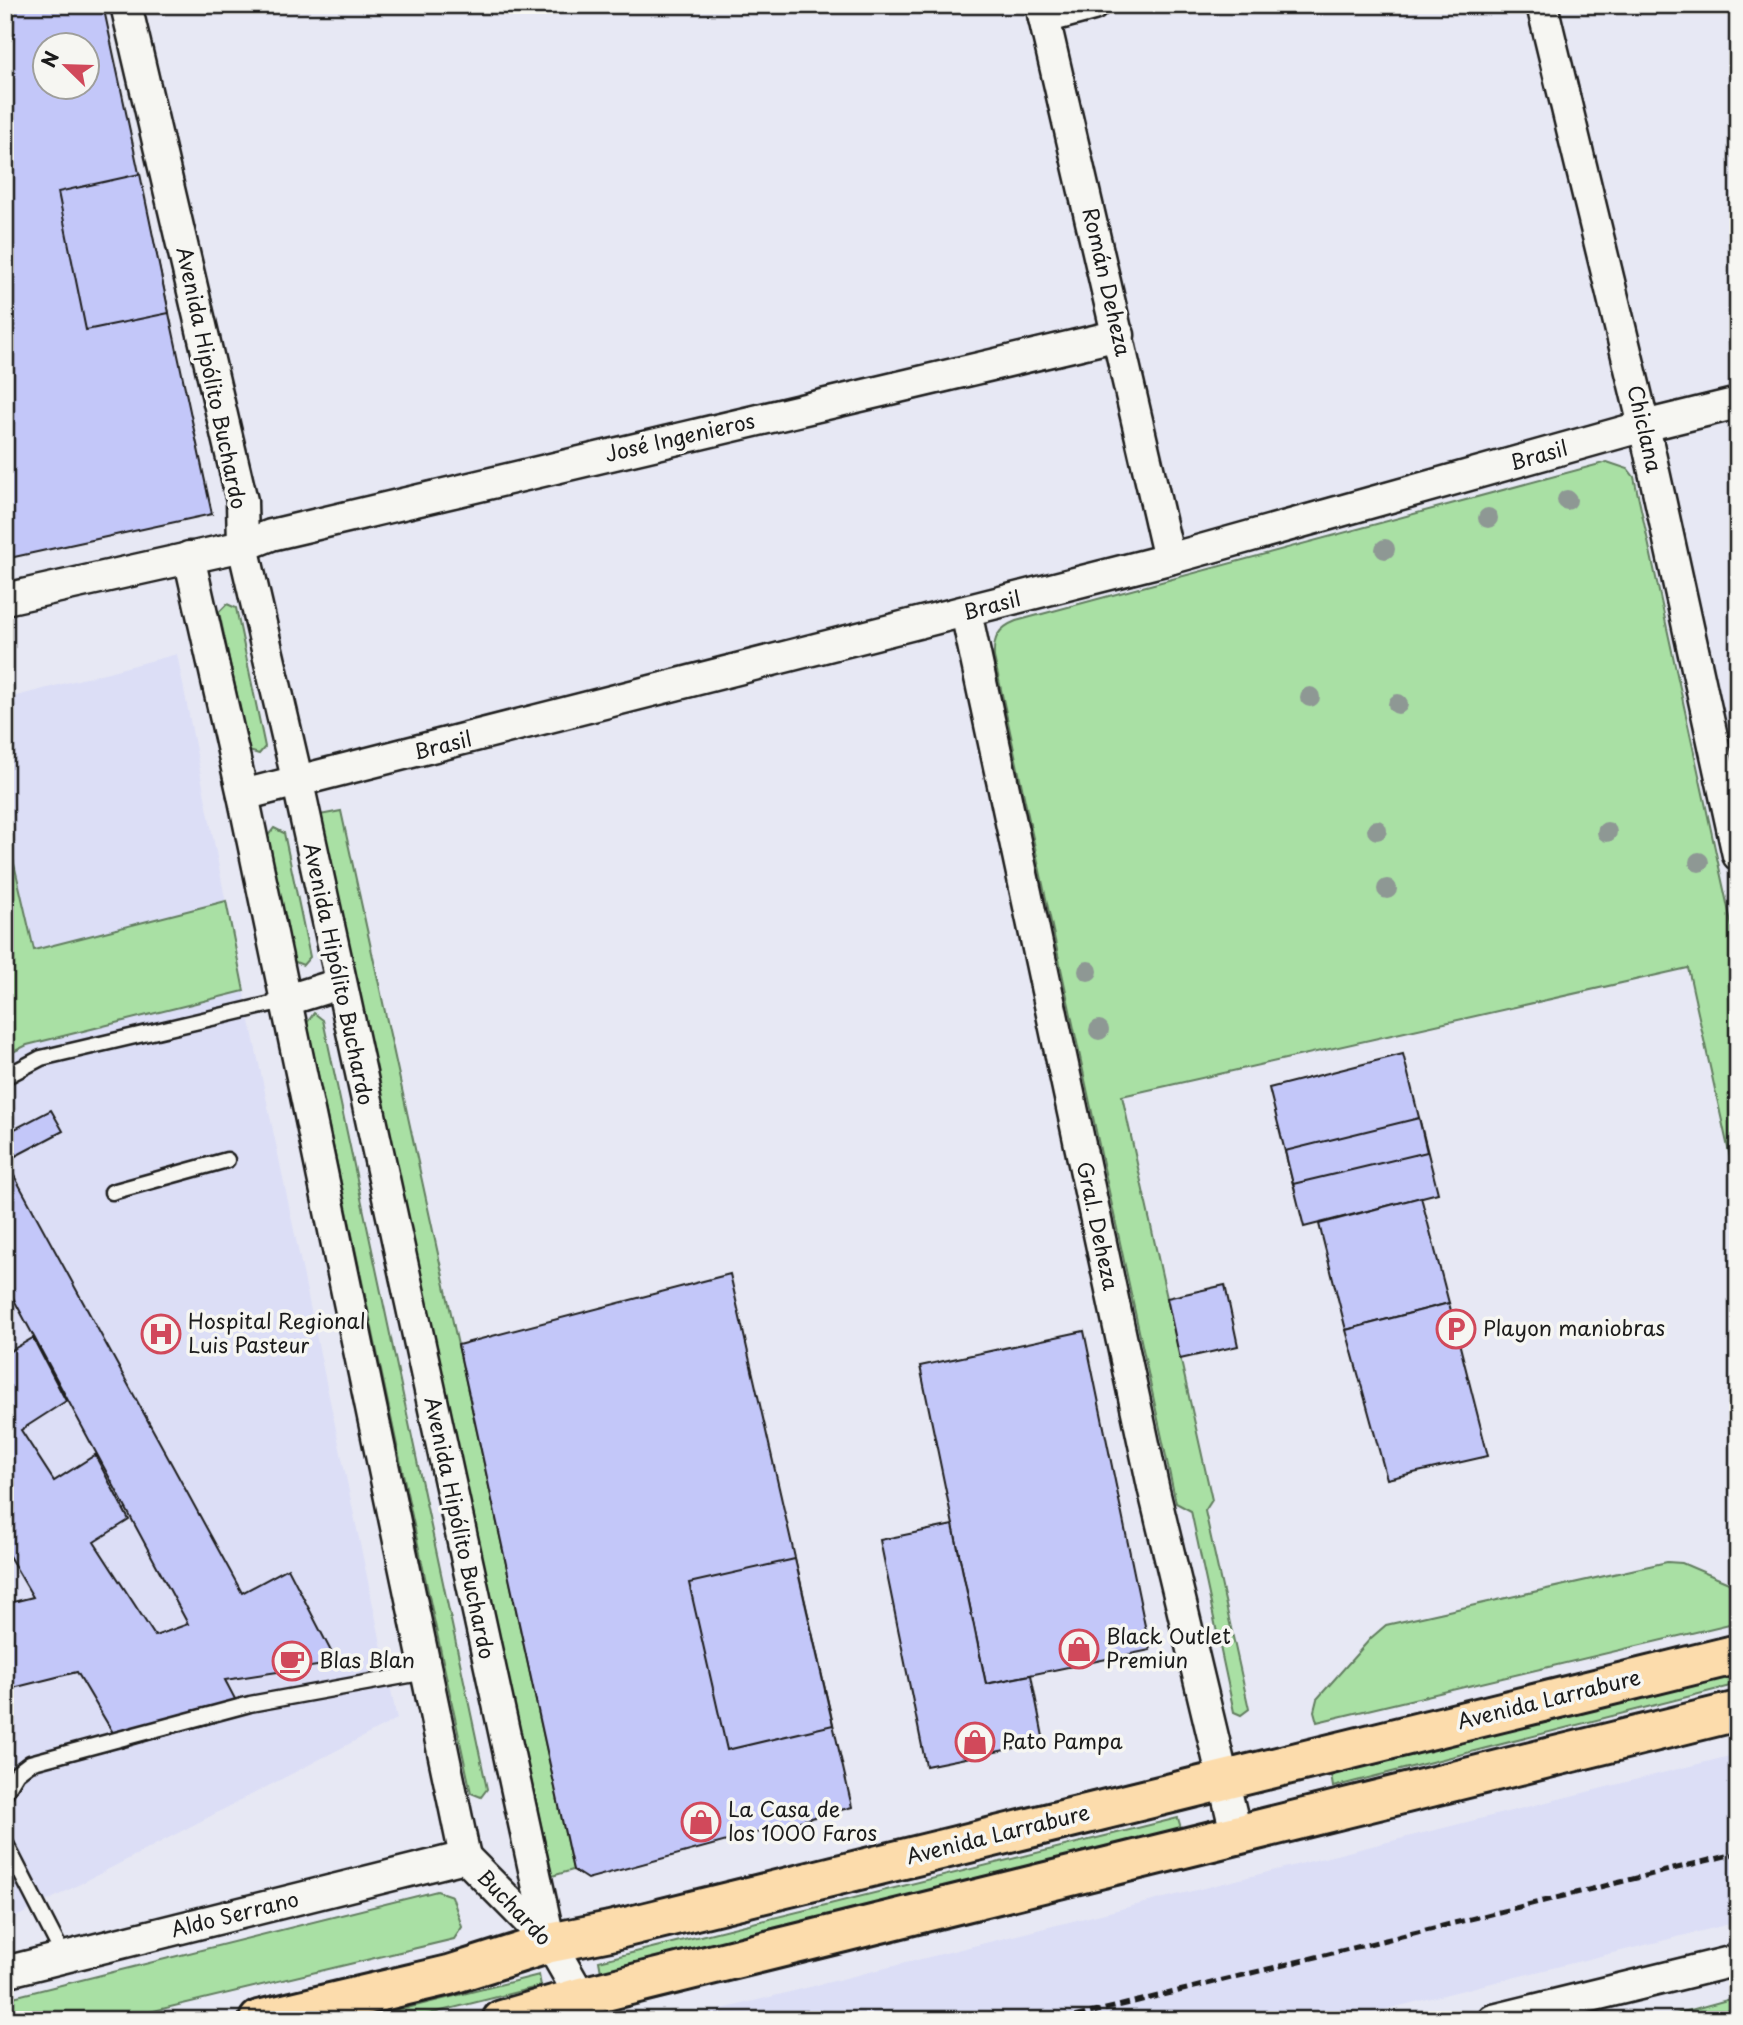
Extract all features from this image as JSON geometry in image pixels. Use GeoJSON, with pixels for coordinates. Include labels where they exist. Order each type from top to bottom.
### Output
{"type":"FeatureCollection","features":[{"type":"Feature","properties":{"kind":"main road","name":"Avenida Larrabure"},"geometry":{"type":"LineString","coordinates":[[259,2020],[449,1975],[550,1943],[610,1931],[1738,1654]]}},
{"type":"Feature","properties":{"kind":"main road"},"geometry":{"type":"LineString","coordinates":[[502,2020],[581,1997],[1738,1711]]}},
{"type":"Feature","properties":{"kind":"street","name":"Avenida Hipólito Buchardo"},"geometry":{"type":"LineString","coordinates":[[126,5],[242,500],[243,546],[298,783],[339,984],[550,1943]]}},
{"type":"Feature","properties":{"kind":"street"},"geometry":{"type":"LineString","coordinates":[[1043,11],[1093,5]]}},
{"type":"Feature","properties":{"kind":"street","name":"Chiclana"},"geometry":{"type":"LineString","coordinates":[[1542,5],[1644,426],[1738,855]]}},
{"type":"Feature","properties":{"kind":"street","name":"Román Deheza"},"geometry":{"type":"LineString","coordinates":[[1043,11],[1169,559]]}},
{"type":"Feature","properties":{"kind":"street","name":"José Ingenieros"},"geometry":{"type":"LineString","coordinates":[[243,546],[271,534],[1119,335]]}},
{"type":"Feature","properties":{"kind":"street","name":"Brasil"},"geometry":{"type":"LineString","coordinates":[[243,795],[1169,559],[1644,426],[1738,404]]}},
{"type":"Feature","properties":{"kind":"street"},"geometry":{"type":"LineString","coordinates":[[5,599],[243,546]]}},
{"type":"Feature","properties":{"kind":"street"},"geometry":{"type":"LineString","coordinates":[[189,557],[243,795],[465,1857]]}},
{"type":"Feature","properties":{"kind":"street","name":"Gral. Deheza"},"geometry":{"type":"LineString","coordinates":[[966,612],[1154,1491],[1237,1837]]}},
{"type":"Feature","properties":{"kind":"street"},"geometry":{"type":"LineString","coordinates":[[284,1001],[339,984]]}},
{"type":"Feature","properties":{"kind":"street","name":"Buchardo"},"geometry":{"type":"LineString","coordinates":[[465,1857],[550,1943],[581,1997]]}},
{"type":"Feature","properties":{"kind":"street","name":"Aldo Serrano"},"geometry":{"type":"LineString","coordinates":[[5,1972],[465,1857]]}},
{"type":"Feature","properties":{"kind":"street"},"geometry":{"type":"LineString","coordinates":[[1493,2020],[1738,1960]]}},
{"type":"Feature","properties":{"kind":"lane"},"geometry":{"type":"LineString","coordinates":[[5,1077],[41,1058],[284,1001]]}},
{"type":"Feature","properties":{"kind":"lane"},"geometry":{"type":"LineString","coordinates":[[112,1192],[227,1160]]}},
{"type":"Feature","properties":{"kind":"lane"},"geometry":{"type":"LineString","coordinates":[[5,1793],[17,1773],[30,1763],[250,1704],[426,1672]]}},
{"type":"Feature","properties":{"kind":"lane"},"geometry":{"type":"LineString","coordinates":[[5,1842],[64,1957]]}},
{"type":"Feature","properties":{"kind":"shaded area","name":"Hospital Regional Luis Pasteur"},"geometry":{"type":"Polygon","coordinates":[[[177,654],[239,969],[397,1719],[5,1923],[5,699],[177,654]]]}},
{"type":"Feature","properties":{"kind":"shaded area"},"geometry":{"type":"Polygon","coordinates":[[[1738,1754],[1738,1922],[1343,2020],[678,2020],[1738,1754]]]}},
{"type":"Feature","properties":{"kind":"green space"},"geometry":{"type":"Polygon","coordinates":[[[1607,462],[1628,469],[1634,477],[1738,954],[1738,1193],[1688,968],[1122,1096],[1212,1500],[1205,1511],[1249,1709],[1241,1715],[1234,1712],[1191,1511],[1176,1503],[994,657],[994,644],[1001,630],[1016,621],[1607,462]]]}},
{"type":"Feature","properties":{"kind":"green space"},"geometry":{"type":"Polygon","coordinates":[[[227,604],[236,608],[265,747],[259,754],[249,751],[219,612],[227,604]]]}},
{"type":"Feature","properties":{"kind":"green space"},"geometry":{"type":"Polygon","coordinates":[[[341,811],[573,1870],[552,1876],[320,815],[341,811]]]}},
{"type":"Feature","properties":{"kind":"green space"},"geometry":{"type":"Polygon","coordinates":[[[5,825],[34,950],[226,901],[244,991],[27,1045],[5,1056],[5,825]]]}},
{"type":"Feature","properties":{"kind":"green space"},"geometry":{"type":"Polygon","coordinates":[[[274,828],[284,833],[310,957],[303,965],[293,961],[267,837],[274,828]]]}},
{"type":"Feature","properties":{"kind":"green space"},"geometry":{"type":"Polygon","coordinates":[[[314,1013],[323,1020],[487,1789],[481,1797],[471,1793],[307,1023],[314,1013]]]}},
{"type":"Feature","properties":{"kind":"green space"},"geometry":{"type":"Polygon","coordinates":[[[1667,1562],[1682,1563],[1738,1587],[1738,1622],[1317,1722],[1314,1711],[1317,1699],[1371,1638],[1386,1625],[1667,1562]]]}},
{"type":"Feature","properties":{"kind":"green space"},"geometry":{"type":"Polygon","coordinates":[[[1738,1672],[1738,1684],[1333,1787],[1331,1775],[1738,1672]]]}},
{"type":"Feature","properties":{"kind":"green space"},"geometry":{"type":"Polygon","coordinates":[[[1178,1818],[1181,1828],[601,1972],[599,1961],[1178,1818]]]}},
{"type":"Feature","properties":{"kind":"green space"},"geometry":{"type":"Polygon","coordinates":[[[437,1891],[452,1896],[462,1927],[454,1939],[116,2020],[5,2020],[5,1999],[437,1891]]]}},
{"type":"Feature","properties":{"kind":"green space"},"geometry":{"type":"Polygon","coordinates":[[[539,1975],[541,1986],[405,2020],[359,2020],[539,1975]]]}},
{"type":"Feature","properties":{"kind":"green space"},"geometry":{"type":"Polygon","coordinates":[[[1738,1997],[1738,2020],[1654,2020],[1738,1997]]]}},
{"type":"Feature","properties":{"kind":"building"},"geometry":{"type":"Polygon","coordinates":[[[5,5],[103,5],[212,514],[5,559],[5,5]]]}},
{"type":"Feature","properties":{"kind":"building"},"geometry":{"type":"Polygon","coordinates":[[[140,174],[169,313],[86,330],[58,192],[140,174]]]}},
{"type":"Feature","properties":{"kind":"building"},"geometry":{"type":"Polygon","coordinates":[[[1403,1054],[1438,1193],[1304,1227],[1269,1088],[1403,1054]]]}},
{"type":"Feature","properties":{"kind":"building"},"geometry":{"type":"Polygon","coordinates":[[[51,1110],[63,1131],[6,1161],[242,1593],[288,1568],[337,1663],[225,1680],[235,1699],[214,1722],[122,1748],[77,1672],[5,1690],[5,1604],[33,1597],[5,1549],[5,1354],[33,1338],[66,1401],[21,1430],[54,1481],[95,1455],[129,1520],[94,1542],[155,1636],[188,1624],[5,1283],[5,1134],[51,1110]]]}},
{"type":"Feature","properties":{"kind":"building"},"geometry":{"type":"Polygon","coordinates":[[[1419,1118],[1427,1152],[1293,1184],[1285,1151],[1419,1118]]]}},
{"type":"Feature","properties":{"kind":"building"},"geometry":{"type":"Polygon","coordinates":[[[1421,1197],[1449,1303],[1346,1330],[1319,1224],[1421,1197]]]}},
{"type":"Feature","properties":{"kind":"building"},"geometry":{"type":"Polygon","coordinates":[[[730,1274],[852,1807],[587,1879],[573,1870],[458,1345],[730,1274]]]}},
{"type":"Feature","properties":{"kind":"building"},"geometry":{"type":"Polygon","coordinates":[[[1225,1285],[1238,1346],[1180,1359],[1167,1298],[1225,1285]]]}},
{"type":"Feature","properties":{"kind":"building"},"geometry":{"type":"Polygon","coordinates":[[[1449,1303],[1488,1456],[1387,1479],[1346,1330],[1449,1303]]]}},
{"type":"Feature","properties":{"kind":"building"},"geometry":{"type":"Polygon","coordinates":[[[1084,1331],[1150,1650],[986,1684],[920,1366],[1084,1331]]]}},
{"type":"Feature","properties":{"kind":"building"},"geometry":{"type":"Polygon","coordinates":[[[953,1525],[986,1684],[1031,1675],[1044,1742],[926,1766],[880,1540],[953,1525]]]}},
{"type":"Feature","properties":{"kind":"building"},"geometry":{"type":"Polygon","coordinates":[[[795,1559],[833,1725],[727,1750],[689,1583],[795,1559]]]}},
{"type":"Feature","properties":{"kind":"railway"},"geometry":{"type":"LineString","coordinates":[[1061,2020],[1738,1853]]}},
{"type":"Feature","properties":{"kind":"place","name":"Playon maniobras"},"geometry":{"type":"Point","coordinates":[1456,1329]}},
{"type":"Feature","properties":{"kind":"place","name":"Hospital Regional Luis Pasteur"},"geometry":{"type":"Point","coordinates":[161,1334]}},
{"type":"Feature","properties":{"kind":"place","name":"Black Outlet Premiun"},"geometry":{"type":"Point","coordinates":[1079,1649]}},
{"type":"Feature","properties":{"kind":"place","name":"Blas Blan"},"geometry":{"type":"Point","coordinates":[292,1661]}},
{"type":"Feature","properties":{"kind":"place","name":"Pato Pampa"},"geometry":{"type":"Point","coordinates":[975,1742]}},
{"type":"Feature","properties":{"kind":"place","name":"La Casa de los 1000 Faros"},"geometry":{"type":"Point","coordinates":[701,1822]}}]}
